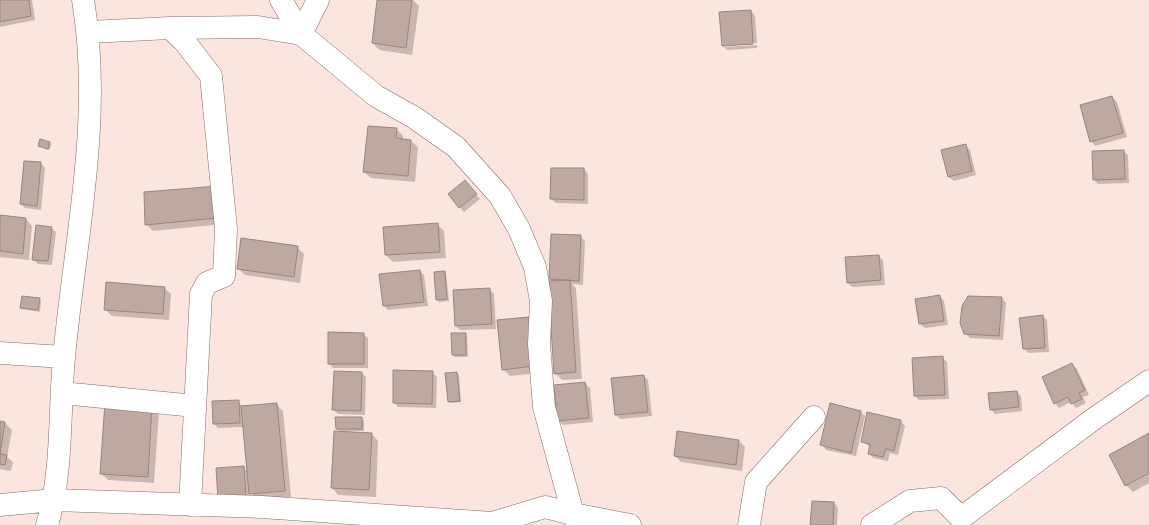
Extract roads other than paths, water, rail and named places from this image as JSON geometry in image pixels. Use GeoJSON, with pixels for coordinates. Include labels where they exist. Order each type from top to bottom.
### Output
{"type":"FeatureCollection","features":[{"type":"Feature","properties":{"kind":"street"},"geometry":{"type":"LineString","coordinates":[[47,525],[54,500],[64,357],[89,142],[88,32],[83,0]]}},
{"type":"Feature","properties":{"kind":"street"},"geometry":{"type":"LineString","coordinates":[[258,27],[271,0]]}},
{"type":"Feature","properties":{"kind":"street"},"geometry":{"type":"LineString","coordinates":[[281,0],[301,34],[376,96],[415,118],[456,146],[500,196],[520,230],[535,267],[541,301],[539,344],[544,407],[575,519]]}},
{"type":"Feature","properties":{"kind":"street"},"geometry":{"type":"LineString","coordinates":[[301,34],[318,0]]}},
{"type":"Feature","properties":{"kind":"street"},"geometry":{"type":"LineString","coordinates":[[88,32],[170,28],[258,27],[301,34]]}},
{"type":"Feature","properties":{"kind":"street"},"geometry":{"type":"LineString","coordinates":[[170,28],[185,42],[211,76],[226,229],[224,276],[207,284],[200,294],[190,505]]}},
{"type":"Feature","properties":{"kind":"street"},"geometry":{"type":"LineString","coordinates":[[0,353],[64,357]]}},
{"type":"Feature","properties":{"kind":"street"},"geometry":{"type":"LineString","coordinates":[[872,525],[910,501],[941,498],[960,523],[1095,418],[1149,381]]}},
{"type":"Feature","properties":{"kind":"street"},"geometry":{"type":"LineString","coordinates":[[62,393],[195,406]]}},
{"type":"Feature","properties":{"kind":"street"},"geometry":{"type":"LineString","coordinates":[[749,525],[756,482],[814,417]]}},
{"type":"Feature","properties":{"kind":"street"},"geometry":{"type":"LineString","coordinates":[[0,505],[54,500],[320,510],[388,517],[492,523],[545,507],[575,519],[630,525]]}}]}
